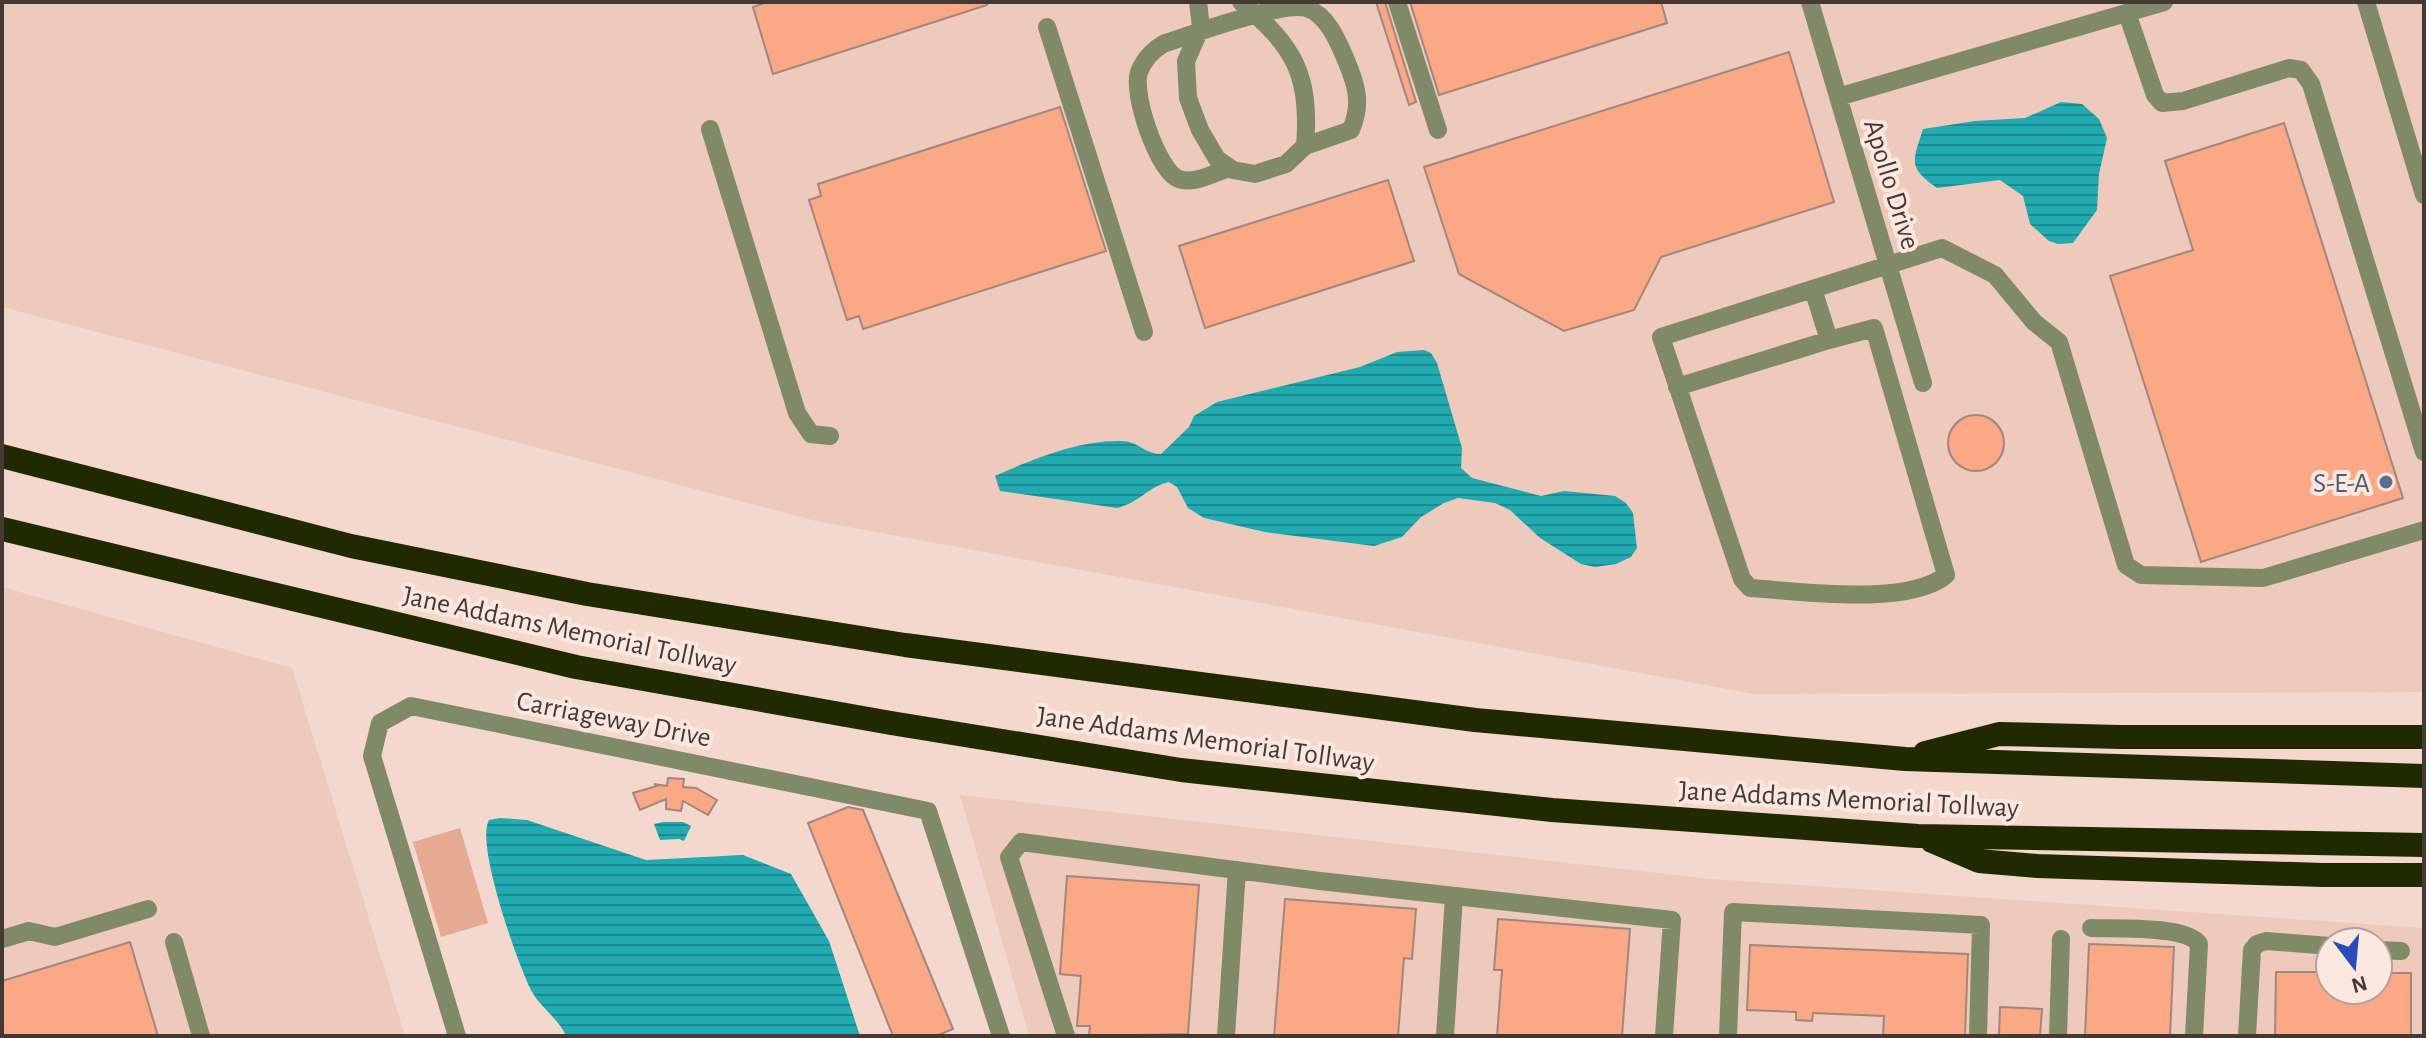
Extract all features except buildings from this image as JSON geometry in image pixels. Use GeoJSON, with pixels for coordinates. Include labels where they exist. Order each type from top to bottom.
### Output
{"type":"FeatureCollection","features":[{"type":"Feature","properties":{"kind":"highway","name":"Jane Addams Memorial Tollway"},"geometry":{"type":"LineString","coordinates":[[2,456],[351,546],[587,594],[905,645],[1475,720],[1905,759],[2424,776]]}},
{"type":"Feature","properties":{"kind":"highway","name":"Jane Addams Memorial Tollway"},"geometry":{"type":"LineString","coordinates":[[2,529],[576,667],[1150,765],[1552,810],[1918,836],[2424,845]]}},
{"type":"Feature","properties":{"kind":"highway"},"geometry":{"type":"LineString","coordinates":[[1905,759],[1999,734],[2136,738],[2424,737]]}},
{"type":"Feature","properties":{"kind":"highway"},"geometry":{"type":"LineString","coordinates":[[1918,836],[1979,861],[2037,866],[2306,875],[2424,875]]}},
{"type":"Feature","properties":{"kind":"street"},"geometry":{"type":"LineString","coordinates":[[1198,2],[1201,27],[1199,32],[1186,61],[1188,98],[1200,130],[1217,159],[1229,168],[1255,174],[1286,164],[1305,146],[1351,130],[1359,112],[1353,78],[1337,39],[1319,15],[1304,7],[1248,8],[1199,32],[1163,44],[1150,52],[1138,74],[1140,101],[1157,154],[1175,177],[1191,181],[1229,168]]}},
{"type":"Feature","properties":{"kind":"street"},"geometry":{"type":"LineString","coordinates":[[1397,2],[1438,130]]}},
{"type":"Feature","properties":{"kind":"street","name":"Apollo Drive"},"geometry":{"type":"LineString","coordinates":[[1810,2],[1923,383]]}},
{"type":"Feature","properties":{"kind":"street"},"geometry":{"type":"LineString","coordinates":[[1838,97],[2164,2]]}},
{"type":"Feature","properties":{"kind":"street"},"geometry":{"type":"LineString","coordinates":[[2366,2],[2418,150],[2424,195]]}},
{"type":"Feature","properties":{"kind":"street"},"geometry":{"type":"LineString","coordinates":[[1248,8],[1295,58],[1304,91],[1305,146]]}},
{"type":"Feature","properties":{"kind":"street"},"geometry":{"type":"LineString","coordinates":[[2127,13],[2155,95],[2162,103],[2183,101],[2289,68],[2301,70],[2311,84],[2424,452]]}},
{"type":"Feature","properties":{"kind":"street"},"geometry":{"type":"LineString","coordinates":[[1047,27],[1144,332]]}},
{"type":"Feature","properties":{"kind":"street"},"geometry":{"type":"LineString","coordinates":[[710,129],[797,413],[811,434],[830,436]]}},
{"type":"Feature","properties":{"kind":"street"},"geometry":{"type":"LineString","coordinates":[[1677,387],[1874,328],[1946,575],[1937,582],[1881,595],[1750,588],[1742,579],[1677,387],[1661,337],[1942,248],[1995,275],[2034,322],[2059,342],[2126,565],[2141,575],[2263,578],[2424,530]]}},
{"type":"Feature","properties":{"kind":"street"},"geometry":{"type":"LineString","coordinates":[[1813,289],[1829,340]]}},
{"type":"Feature","properties":{"kind":"street","name":"Carriageway Drive"},"geometry":{"type":"LineString","coordinates":[[457,1036],[372,756],[380,723],[411,706],[928,811],[1001,1036]]}},
{"type":"Feature","properties":{"kind":"street"},"geometry":{"type":"LineString","coordinates":[[1066,1036],[1009,857],[1021,842],[1672,920],[1664,1036]]}},
{"type":"Feature","properties":{"kind":"street"},"geometry":{"type":"LineString","coordinates":[[1226,1036],[1237,870]]}},
{"type":"Feature","properties":{"kind":"street"},"geometry":{"type":"LineString","coordinates":[[1445,1036],[1454,896]]}},
{"type":"Feature","properties":{"kind":"street"},"geometry":{"type":"LineString","coordinates":[[2,939],[29,931],[55,937],[148,909]]}},
{"type":"Feature","properties":{"kind":"street"},"geometry":{"type":"LineString","coordinates":[[1728,1036],[1733,912],[1981,925],[1978,1036]]}},
{"type":"Feature","properties":{"kind":"street"},"geometry":{"type":"LineString","coordinates":[[2091,928],[2179,932],[2196,938],[2199,944],[2194,1036]]}},
{"type":"Feature","properties":{"kind":"street"},"geometry":{"type":"LineString","coordinates":[[2058,1036],[2061,939]]}},
{"type":"Feature","properties":{"kind":"street"},"geometry":{"type":"LineString","coordinates":[[2247,1036],[2252,950],[2266,941],[2314,945]]}},
{"type":"Feature","properties":{"kind":"street"},"geometry":{"type":"LineString","coordinates":[[174,942],[201,1036]]}},
{"type":"Feature","properties":{"kind":"street"},"geometry":{"type":"LineString","coordinates":[[2394,951],[2401,951]]}},
{"type":"Feature","properties":{"kind":"shaded area"},"geometry":{"type":"Polygon","coordinates":[[[2,2],[2424,2],[2424,692],[1754,694],[816,521],[2,307],[2,2]]]}},
{"type":"Feature","properties":{"kind":"shaded area"},"geometry":{"type":"Polygon","coordinates":[[[2,587],[292,668],[405,1036],[2,1036],[2,587]]]}},
{"type":"Feature","properties":{"kind":"shaded area"},"geometry":{"type":"Polygon","coordinates":[[[960,795],[1711,879],[2424,928],[2424,1036],[1029,1036],[960,795]]]}},
{"type":"Feature","properties":{"kind":"shaded area"},"geometry":{"type":"Polygon","coordinates":[[[460,828],[488,923],[441,937],[413,842],[460,828]]]}},
{"type":"Feature","properties":{"kind":"water"},"geometry":{"type":"Polygon","coordinates":[[[2061,102],[2082,104],[2099,119],[2107,138],[2099,174],[2097,210],[2073,243],[2049,241],[2030,224],[2023,196],[2000,180],[1937,188],[1917,169],[1915,156],[1923,129],[2025,118],[2061,102]]]}},
{"type":"Feature","properties":{"kind":"water"},"geometry":{"type":"Polygon","coordinates":[[[1424,350],[1431,353],[1437,363],[1462,448],[1461,468],[1472,478],[1541,496],[1564,491],[1615,496],[1626,503],[1633,513],[1637,548],[1631,557],[1616,564],[1595,567],[1581,564],[1540,538],[1510,510],[1495,503],[1458,498],[1421,517],[1402,537],[1374,546],[1265,532],[1204,518],[1188,508],[1177,487],[1169,482],[1117,508],[1000,491],[995,476],[1040,457],[1089,444],[1127,442],[1161,454],[1189,427],[1194,416],[1217,402],[1360,367],[1397,352],[1424,350]]]}},
{"type":"Feature","properties":{"kind":"water"},"geometry":{"type":"Polygon","coordinates":[[[489,820],[527,820],[646,860],[743,855],[791,874],[829,941],[860,1036],[566,1036],[532,992],[500,905],[486,833],[489,820]]]}},
{"type":"Feature","properties":{"kind":"water"},"geometry":{"type":"Polygon","coordinates":[[[683,822],[691,826],[684,841],[660,840],[654,824],[683,822]]]}},
{"type":"Feature","properties":{"kind":"place","name":"S-E-A"},"geometry":{"type":"Point","coordinates":[2386,482]}}]}
